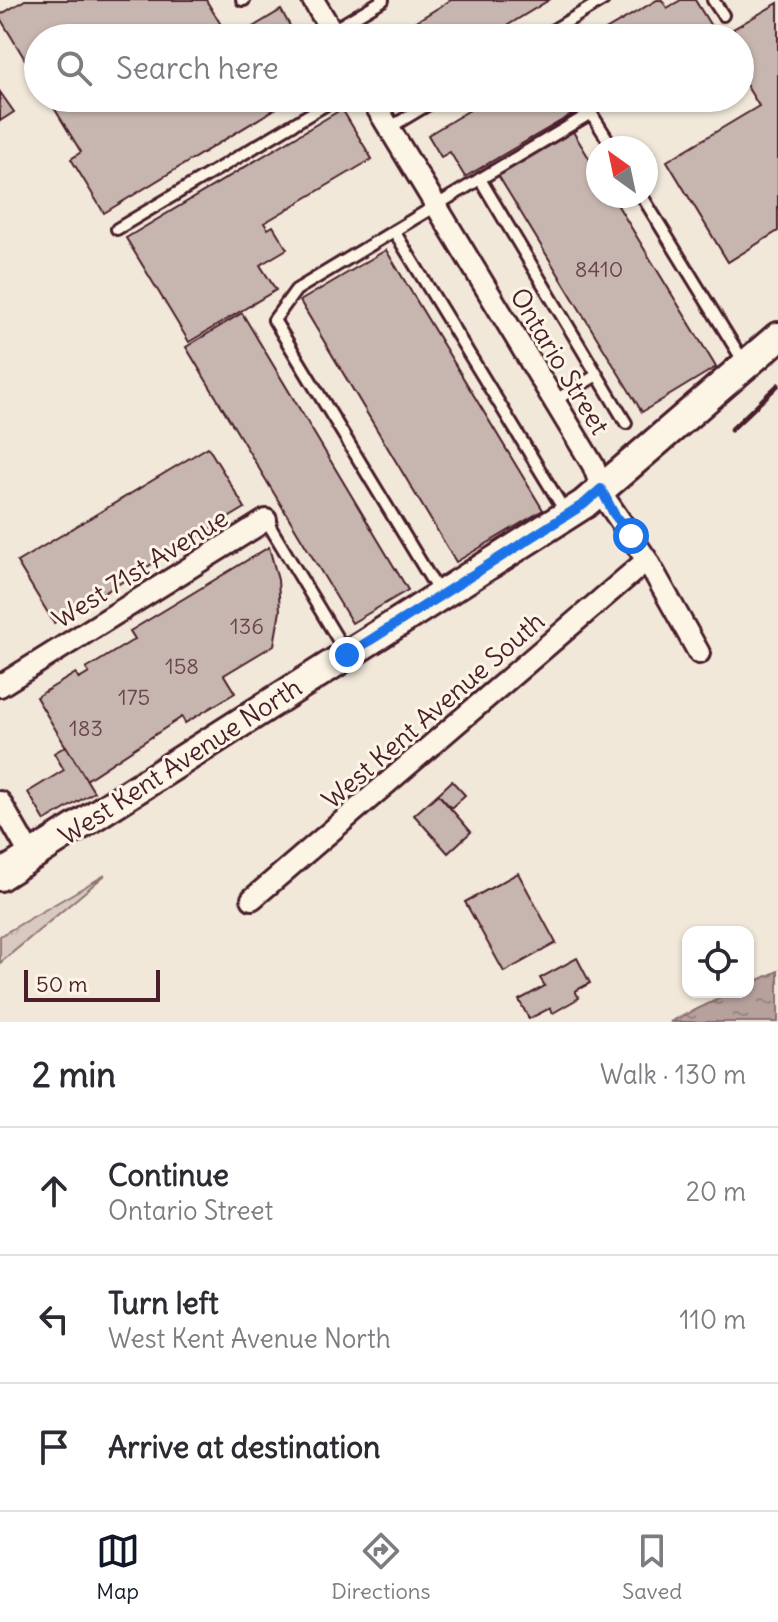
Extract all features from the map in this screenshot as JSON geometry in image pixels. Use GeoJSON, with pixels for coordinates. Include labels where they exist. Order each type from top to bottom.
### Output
{"type":"FeatureCollection","features":[{"type":"Feature","properties":{"kind":"street"},"geometry":{"type":"LineString","coordinates":[[313,0],[328,24]]}},
{"type":"Feature","properties":{"kind":"street","name":"Ontario Street"},"geometry":{"type":"LineString","coordinates":[[379,112],[593,465],[614,514],[647,560],[699,653]]}},
{"type":"Feature","properties":{"kind":"street","name":"West Kent Avenue North"},"geometry":{"type":"LineString","coordinates":[[0,876],[567,515],[778,337]]}},
{"type":"Feature","properties":{"kind":"street","name":"West 71st Avenue"},"geometry":{"type":"LineString","coordinates":[[0,686],[266,520]]}},
{"type":"Feature","properties":{"kind":"street","name":"West Kent Avenue South"},"geometry":{"type":"LineString","coordinates":[[252,899],[647,560]]}},
{"type":"Feature","properties":{"kind":"street"},"geometry":{"type":"LineString","coordinates":[[0,802],[31,856]]}},
{"type":"Feature","properties":{"kind":"lane"},"geometry":{"type":"LineString","coordinates":[[563,24],[603,0]]}},
{"type":"Feature","properties":{"kind":"lane"},"geometry":{"type":"LineString","coordinates":[[713,0],[723,15]]}},
{"type":"Feature","properties":{"kind":"lane"},"geometry":{"type":"LineString","coordinates":[[347,24],[377,2]]}},
{"type":"Feature","properties":{"kind":"lane"},"geometry":{"type":"LineString","coordinates":[[117,229],[313,112]]}},
{"type":"Feature","properties":{"kind":"lane"},"geometry":{"type":"LineString","coordinates":[[389,128],[416,112]]}},
{"type":"Feature","properties":{"kind":"lane"},"geometry":{"type":"LineString","coordinates":[[441,595],[274,320],[296,290],[591,113],[605,136]]}},
{"type":"Feature","properties":{"kind":"lane"},"geometry":{"type":"LineString","coordinates":[[480,179],[626,423]]}},
{"type":"Feature","properties":{"kind":"lane"},"geometry":{"type":"LineString","coordinates":[[649,208],[746,365]]}},
{"type":"Feature","properties":{"kind":"lane"},"geometry":{"type":"LineString","coordinates":[[394,231],[567,515]]}},
{"type":"Feature","properties":{"kind":"lane"},"geometry":{"type":"LineString","coordinates":[[554,401],[597,375]]}},
{"type":"Feature","properties":{"kind":"lane"},"geometry":{"type":"LineString","coordinates":[[266,520],[347,655]]}},
{"type":"Feature","properties":{"kind":"green space"},"geometry":{"type":"Polygon","coordinates":[[[105,875],[0,963],[0,936],[105,875]]]}},
{"type":"Feature","properties":{"kind":"water"},"geometry":{"type":"Polygon","coordinates":[[[778,971],[778,1022],[670,1022],[720,998],[754,998],[754,982],[778,971]]]}},
{"type":"Feature","properties":{"kind":"building"},"geometry":{"type":"Polygon","coordinates":[[[25,0],[206,0],[221,24],[24,24],[24,58],[0,15],[25,0]]]}},
{"type":"Feature","properties":{"kind":"building"},"geometry":{"type":"Polygon","coordinates":[[[451,0],[549,0],[510,24],[412,24],[451,0]]]}},
{"type":"Feature","properties":{"kind":"building"},"geometry":{"type":"Polygon","coordinates":[[[657,0],[662,0],[667,8],[681,0],[695,0],[710,24],[616,24],[657,0]]]}},
{"type":"Feature","properties":{"kind":"building"},"geometry":{"type":"Polygon","coordinates":[[[778,3],[778,231],[728,262],[667,161],[749,112],[754,112],[759,106],[754,98],[754,24],[742,24],[778,3]]]}},
{"type":"Feature","properties":{"kind":"building"},"geometry":{"type":"Polygon","coordinates":[[[281,10],[289,24],[258,24],[281,10]]]}},
{"type":"Feature","properties":{"kind":"building"},"geometry":{"type":"Polygon","coordinates":[[[0,92],[14,112],[0,121],[0,92]]]}},
{"type":"Feature","properties":{"kind":"building"},"geometry":{"type":"Polygon","coordinates":[[[57,112],[270,112],[104,213],[71,159],[81,152],[57,112]]]}},
{"type":"Feature","properties":{"kind":"building"},"geometry":{"type":"Polygon","coordinates":[[[337,112],[344,112],[372,159],[264,223],[268,229],[273,226],[287,249],[260,265],[276,290],[189,342],[126,238],[337,112]]]}},
{"type":"Feature","properties":{"kind":"building"},"geometry":{"type":"Polygon","coordinates":[[[467,112],[576,112],[465,177],[450,152],[441,157],[428,135],[467,112]]]}},
{"type":"Feature","properties":{"kind":"building"},"geometry":{"type":"Polygon","coordinates":[[[572,130],[586,153],[586,208],[619,208],[716,367],[642,412],[498,175],[572,130]]]}},
{"type":"Feature","properties":{"kind":"building"},"geometry":{"type":"Polygon","coordinates":[[[386,250],[543,510],[456,562],[300,301],[386,250]]]}},
{"type":"Feature","properties":{"kind":"building"},"geometry":{"type":"Polygon","coordinates":[[[242,313],[408,590],[352,623],[186,347],[242,313]]]}},
{"type":"Feature","properties":{"kind":"building"},"geometry":{"type":"Polygon","coordinates":[[[208,447],[245,508],[54,623],[17,562],[208,447]]]}},
{"type":"Feature","properties":{"kind":"building"},"geometry":{"type":"Polygon","coordinates":[[[269,547],[278,580],[280,611],[274,645],[224,675],[235,693],[185,723],[182,717],[86,780],[36,697],[76,673],[79,679],[89,673],[86,669],[135,639],[130,631],[269,547]]]}},
{"type":"Feature","properties":{"kind":"building"},"geometry":{"type":"Polygon","coordinates":[[[66,746],[94,792],[45,821],[28,792],[64,770],[54,753],[66,746]]]}},
{"type":"Feature","properties":{"kind":"building"},"geometry":{"type":"Polygon","coordinates":[[[452,781],[465,795],[451,808],[438,794],[452,781]]]}},
{"type":"Feature","properties":{"kind":"building"},"geometry":{"type":"Polygon","coordinates":[[[438,794],[471,832],[448,853],[414,815],[438,794]]]}},
{"type":"Feature","properties":{"kind":"building"},"geometry":{"type":"Polygon","coordinates":[[[518,873],[556,943],[504,972],[465,902],[518,873]]]}},
{"type":"Feature","properties":{"kind":"building"},"geometry":{"type":"Polygon","coordinates":[[[577,958],[590,983],[575,991],[579,998],[553,1013],[550,1008],[529,1019],[519,1000],[545,986],[540,978],[577,958]]]}},
{"type":"Feature","properties":{"kind":"railway"},"geometry":{"type":"LineString","coordinates":[[731,430],[778,385]]}},
{"type":"Feature","properties":{"kind":"route"},"geometry":{"type":"LineString","coordinates":[[347,655],[584,504],[601,489],[614,514],[631,536]]}}]}
